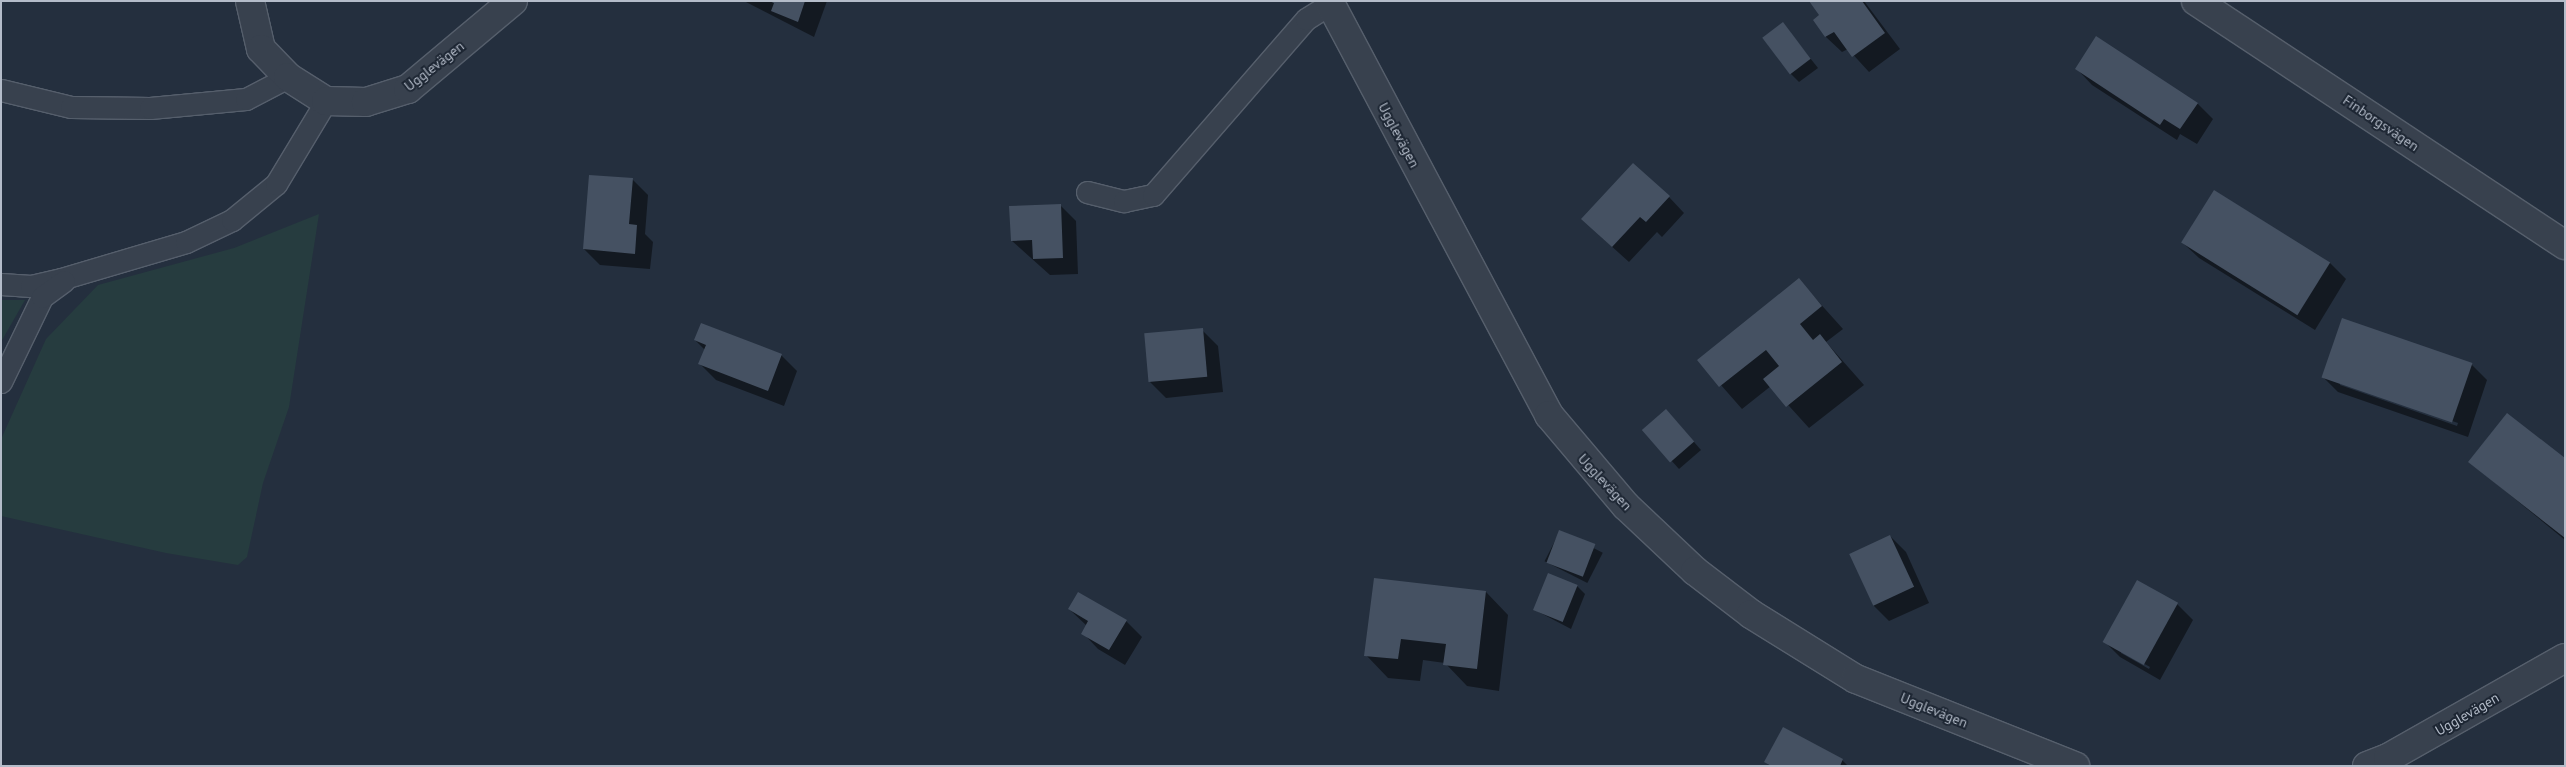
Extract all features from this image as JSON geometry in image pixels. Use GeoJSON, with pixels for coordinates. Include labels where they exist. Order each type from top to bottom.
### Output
{"type":"FeatureCollection","features":[{"type":"Feature","properties":{"kind":"street"},"geometry":{"type":"LineString","coordinates":[[250,1],[261,48],[288,77],[326,102]]}},
{"type":"Feature","properties":{"kind":"street","name":"Ugglevägen"},"geometry":{"type":"LineString","coordinates":[[326,102],[366,102],[408,89],[513,1]]}},
{"type":"Feature","properties":{"kind":"street","name":"Finborgsvägen"},"geometry":{"type":"LineString","coordinates":[[2196,1],[2565,245]]}},
{"type":"Feature","properties":{"kind":"street","name":"Ugglevägen"},"geometry":{"type":"LineString","coordinates":[[1330,3],[1549,415],[1626,506],[1695,571],[1751,614],[1856,679],[2075,766]]}},
{"type":"Feature","properties":{"kind":"street","name":"Ugglevägen"},"geometry":{"type":"LineString","coordinates":[[2367,766],[2388,758],[2565,658]]}},
{"type":"Feature","properties":{"kind":"lane"},"geometry":{"type":"LineString","coordinates":[[1087,192],[1124,201],[1153,195],[1306,19],[1330,3]]}},
{"type":"Feature","properties":{"kind":"lane"},"geometry":{"type":"LineString","coordinates":[[1,90],[71,107],[150,108],[246,99],[288,77]]}},
{"type":"Feature","properties":{"kind":"lane"},"geometry":{"type":"LineString","coordinates":[[1,284],[31,286],[70,276],[186,242],[232,220],[276,184],[326,102]]}},
{"type":"Feature","properties":{"kind":"lane"},"geometry":{"type":"LineString","coordinates":[[1,382],[42,297],[70,276]]}},
{"type":"Feature","properties":{"kind":"green space"},"geometry":{"type":"Polygon","coordinates":[[[319,214],[289,407],[263,483],[247,557],[238,565],[166,553],[1,516],[2,437],[46,339],[98,285],[234,248],[319,214]]]}},
{"type":"Feature","properties":{"kind":"green space"},"geometry":{"type":"Polygon","coordinates":[[[1,300],[25,300],[1,342],[1,300]]]}},
{"type":"Feature","properties":{"kind":"building"},"geometry":{"type":"Polygon","coordinates":[[[769,1],[805,1],[798,22],[771,11],[774,3],[769,1]]]}},
{"type":"Feature","properties":{"kind":"building"},"geometry":{"type":"Polygon","coordinates":[[[1809,1],[1862,1],[1885,33],[1852,57],[1834,32],[1825,37],[1813,20],[1819,15],[1809,1]]]}},
{"type":"Feature","properties":{"kind":"building"},"geometry":{"type":"Polygon","coordinates":[[[1783,22],[1811,59],[1790,74],[1762,38],[1783,22]]]}},
{"type":"Feature","properties":{"kind":"building"},"geometry":{"type":"Polygon","coordinates":[[[2096,36],[2198,103],[2180,129],[2164,119],[2160,125],[2075,69],[2096,36]]]}},
{"type":"Feature","properties":{"kind":"building"},"geometry":{"type":"Polygon","coordinates":[[[1633,163],[1670,196],[1646,222],[1640,217],[1612,247],[1581,219],[1633,163]]]}},
{"type":"Feature","properties":{"kind":"building"},"geometry":{"type":"Polygon","coordinates":[[[589,175],[633,178],[629,224],[637,225],[635,254],[583,249],[589,175]]]}},
{"type":"Feature","properties":{"kind":"building"},"geometry":{"type":"Polygon","coordinates":[[[2214,190],[2330,263],[2297,315],[2181,243],[2214,190]]]}},
{"type":"Feature","properties":{"kind":"building"},"geometry":{"type":"Polygon","coordinates":[[[1061,204],[1063,258],[1033,259],[1032,240],[1011,241],[1009,206],[1061,204]]]}},
{"type":"Feature","properties":{"kind":"building"},"geometry":{"type":"Polygon","coordinates":[[[1799,278],[1822,306],[1800,324],[1813,340],[1820,334],[1842,362],[1786,407],[1763,379],[1779,366],[1766,350],[1719,387],[1697,360],[1799,278]]]}},
{"type":"Feature","properties":{"kind":"building"},"geometry":{"type":"Polygon","coordinates":[[[2342,318],[2472,363],[2452,422],[2321,378],[2342,318]]]}},
{"type":"Feature","properties":{"kind":"building"},"geometry":{"type":"Polygon","coordinates":[[[701,323],[782,354],[768,391],[698,364],[706,345],[694,340],[701,323]]]}},
{"type":"Feature","properties":{"kind":"building"},"geometry":{"type":"Polygon","coordinates":[[[1203,328],[1207,377],[1148,382],[1144,333],[1203,328]]]}},
{"type":"Feature","properties":{"kind":"building"},"geometry":{"type":"Polygon","coordinates":[[[1666,409],[1694,441],[1670,462],[1642,430],[1666,409]]]}},
{"type":"Feature","properties":{"kind":"building"},"geometry":{"type":"Polygon","coordinates":[[[2507,413],[2565,458],[2565,538],[2468,462],[2507,413]]]}},
{"type":"Feature","properties":{"kind":"building"},"geometry":{"type":"Polygon","coordinates":[[[1559,530],[1595,544],[1583,577],[1546,563],[1559,530]]]}},
{"type":"Feature","properties":{"kind":"building"},"geometry":{"type":"Polygon","coordinates":[[[1890,535],[1914,587],[1873,606],[1849,554],[1890,535]]]}},
{"type":"Feature","properties":{"kind":"building"},"geometry":{"type":"Polygon","coordinates":[[[1548,573],[1578,585],[1563,622],[1533,610],[1548,573]]]}},
{"type":"Feature","properties":{"kind":"building"},"geometry":{"type":"Polygon","coordinates":[[[1374,578],[1486,591],[1477,669],[1443,665],[1446,644],[1401,639],[1398,659],[1364,656],[1374,578]]]}},
{"type":"Feature","properties":{"kind":"building"},"geometry":{"type":"Polygon","coordinates":[[[2137,580],[2178,603],[2144,665],[2103,642],[2137,580]]]}},
{"type":"Feature","properties":{"kind":"building"},"geometry":{"type":"Polygon","coordinates":[[[1078,592],[1127,620],[1109,650],[1081,634],[1088,621],[1068,609],[1078,592]]]}},
{"type":"Feature","properties":{"kind":"building"},"geometry":{"type":"Polygon","coordinates":[[[1783,727],[1843,759],[1840,766],[1771,766],[1764,762],[1783,727]]]}}]}
